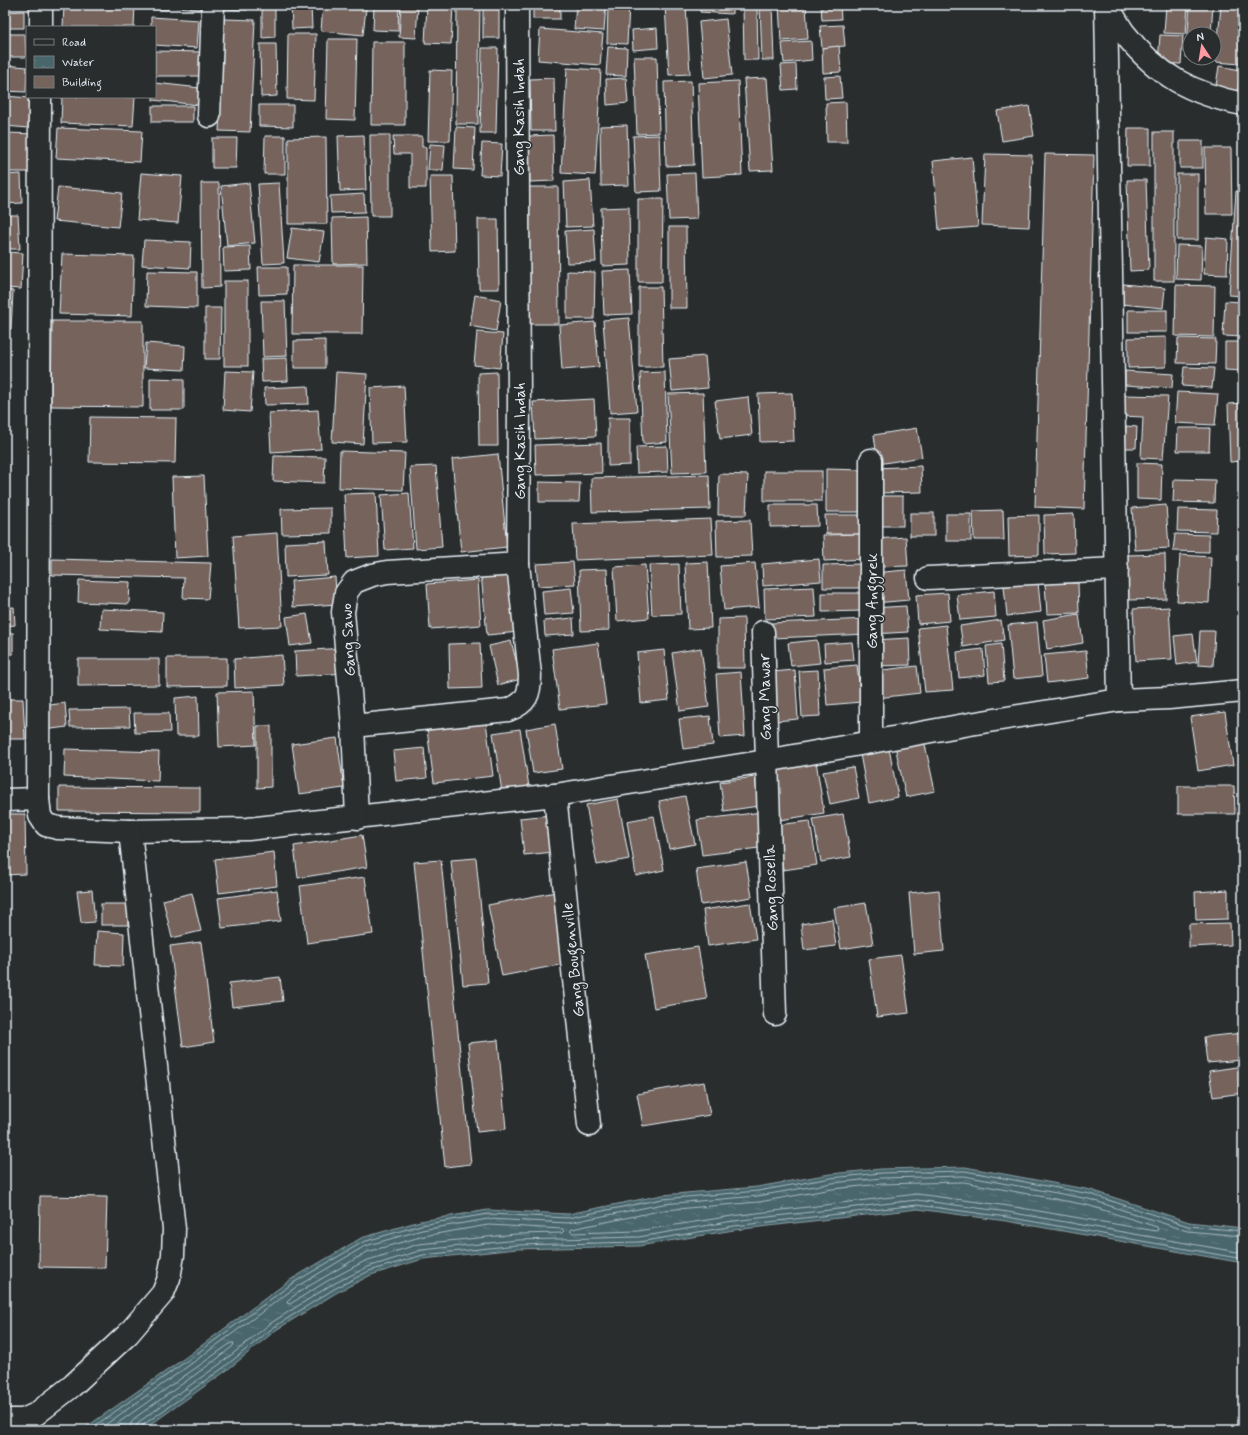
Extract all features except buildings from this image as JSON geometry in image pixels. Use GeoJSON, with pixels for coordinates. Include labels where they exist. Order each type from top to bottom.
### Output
{"type":"FeatureCollection","features":[{"type":"Feature","properties":{"kind":"street"},"geometry":{"type":"LineString","coordinates":[[41,5],[41,26]]}},
{"type":"Feature","properties":{"kind":"street"},"geometry":{"type":"LineString","coordinates":[[209,116],[213,5]]}},
{"type":"Feature","properties":{"kind":"street","name":"Gang Kasih Indah"},"geometry":{"type":"LineString","coordinates":[[354,726],[497,712],[518,707],[526,699],[530,688],[518,564],[519,394],[517,5]]}},
{"type":"Feature","properties":{"kind":"street"},"geometry":{"type":"LineString","coordinates":[[1106,5],[1124,33],[1155,67],[1184,85],[1220,100],[1243,104]]}},
{"type":"Feature","properties":{"kind":"street"},"geometry":{"type":"LineString","coordinates":[[1106,5],[1119,700]]}},
{"type":"Feature","properties":{"kind":"street"},"geometry":{"type":"LineString","coordinates":[[40,98],[38,799],[40,816],[46,825],[58,828],[130,832],[248,829],[357,818],[555,795],[766,761],[970,724],[1119,700],[1169,698],[1243,691]]}},
{"type":"Feature","properties":{"kind":"street","name":"Gang Anggrek"},"geometry":{"type":"LineString","coordinates":[[871,460],[871,742]]}},
{"type":"Feature","properties":{"kind":"street","name":"Gang Sawo"},"geometry":{"type":"LineString","coordinates":[[357,818],[354,726],[343,612],[346,593],[354,582],[372,575],[387,572],[518,564]]}},
{"type":"Feature","properties":{"kind":"street"},"geometry":{"type":"LineString","coordinates":[[928,578],[1117,569]]}},
{"type":"Feature","properties":{"kind":"street","name":"Gang Mawar"},"geometry":{"type":"LineString","coordinates":[[762,632],[766,761]]}},
{"type":"Feature","properties":{"kind":"street","name":"Gang Rosella"},"geometry":{"type":"LineString","coordinates":[[766,761],[775,1014]]}},
{"type":"Feature","properties":{"kind":"street","name":"Gang Bougenville"},"geometry":{"type":"LineString","coordinates":[[555,795],[589,1125]]}},
{"type":"Feature","properties":{"kind":"street"},"geometry":{"type":"LineString","coordinates":[[5,800],[38,799]]}},
{"type":"Feature","properties":{"kind":"street"},"geometry":{"type":"LineString","coordinates":[[5,1420],[22,1420],[36,1414],[72,1386],[128,1334],[163,1292],[169,1278],[173,1255],[174,1229],[130,832]]}},
{"type":"Feature","properties":{"kind":"water"},"geometry":{"type":"Polygon","coordinates":[[[965,1167],[1091,1190],[1189,1222],[1243,1228],[1243,1263],[1006,1221],[918,1209],[734,1230],[639,1246],[517,1249],[423,1259],[371,1275],[336,1293],[276,1330],[226,1371],[143,1430],[82,1430],[186,1357],[290,1280],[361,1238],[420,1221],[488,1210],[568,1214],[662,1195],[757,1187],[830,1174],[881,1169],[965,1167]]]}}]}
